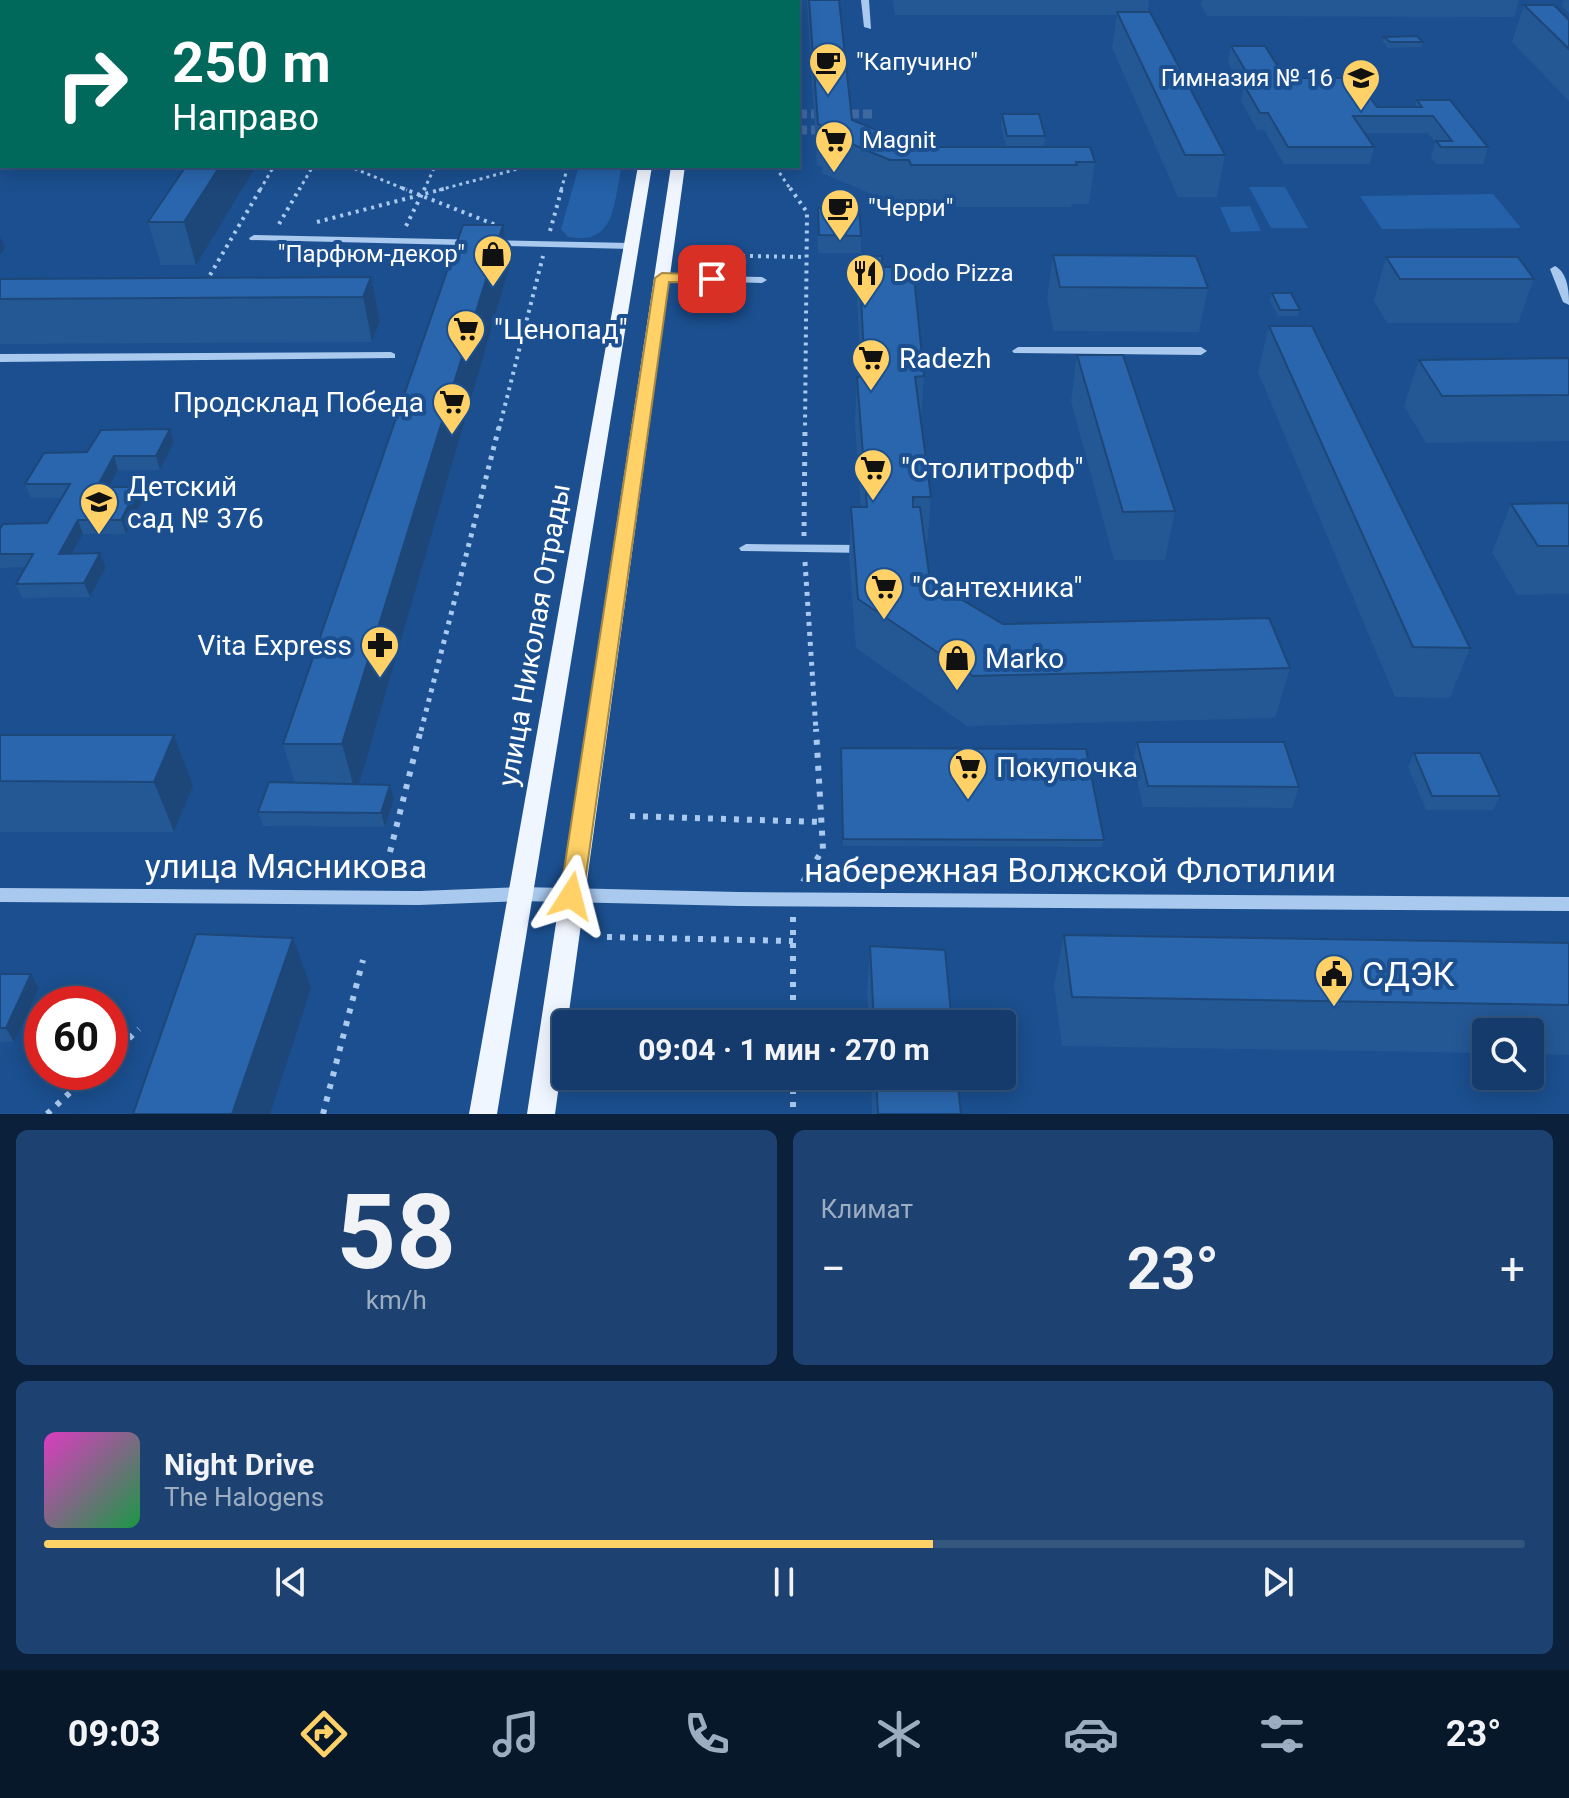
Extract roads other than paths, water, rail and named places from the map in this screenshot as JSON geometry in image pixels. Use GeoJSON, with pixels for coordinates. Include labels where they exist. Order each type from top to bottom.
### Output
{"type":"FeatureCollection","features":[{"type":"Feature","properties":{"kind":"main road","name":"улица Николая Отрады"},"geometry":{"type":"LineString","coordinates":[[483,1114],[645,168]]}},
{"type":"Feature","properties":{"kind":"main road"},"geometry":{"type":"LineString","coordinates":[[541,1114],[678,168]]}},
{"type":"Feature","properties":{"kind":"street"},"geometry":{"type":"LineString","coordinates":[[865,0],[868,27]]}},
{"type":"Feature","properties":{"kind":"street"},"geometry":{"type":"LineString","coordinates":[[254,238],[631,246]]}},
{"type":"Feature","properties":{"kind":"street"},"geometry":{"type":"LineString","coordinates":[[1555,269],[1569,302]]}},
{"type":"Feature","properties":{"kind":"street"},"geometry":{"type":"LineString","coordinates":[[662,278],[762,280]]}},
{"type":"Feature","properties":{"kind":"street"},"geometry":{"type":"LineString","coordinates":[[1018,351],[1201,351]]}},
{"type":"Feature","properties":{"kind":"street"},"geometry":{"type":"LineString","coordinates":[[0,358],[391,356]]}},
{"type":"Feature","properties":{"kind":"street"},"geometry":{"type":"LineString","coordinates":[[746,548],[864,549]]}},
{"type":"Feature","properties":{"kind":"street","name":"улица Мясникова"},"geometry":{"type":"LineString","coordinates":[[0,895],[571,896]]}},
{"type":"Feature","properties":{"kind":"street","name":"набережная Волжской Флотилии"},"geometry":{"type":"LineString","coordinates":[[571,896],[1569,904]]}},
{"type":"Feature","properties":{"kind":"tunnel"},"geometry":{"type":"LineString","coordinates":[[800,114],[876,114]]}},
{"type":"Feature","properties":{"kind":"tunnel"},"geometry":{"type":"LineString","coordinates":[[800,130],[834,130]]}},
{"type":"Feature","properties":{"kind":"place","name":"\"Капучино\""},"geometry":{"type":"Point","coordinates":[828,96]}},
{"type":"Feature","properties":{"kind":"place","name":"Гимназия № 16"},"geometry":{"type":"Point","coordinates":[1361,112]}},
{"type":"Feature","properties":{"kind":"place","name":"Magnit"},"geometry":{"type":"Point","coordinates":[834,174]}},
{"type":"Feature","properties":{"kind":"place","name":"\"Черри\""},"geometry":{"type":"Point","coordinates":[840,242]}},
{"type":"Feature","properties":{"kind":"place","name":"\"Парфюм-декор\""},"geometry":{"type":"Point","coordinates":[493,288]}},
{"type":"Feature","properties":{"kind":"place","name":"Dodo Pizza"},"geometry":{"type":"Point","coordinates":[865,307]}},
{"type":"Feature","properties":{"kind":"place","name":"\"Ценопад\""},"geometry":{"type":"Point","coordinates":[466,363]}},
{"type":"Feature","properties":{"kind":"place","name":"Radezh"},"geometry":{"type":"Point","coordinates":[871,392]}},
{"type":"Feature","properties":{"kind":"place","name":"Продсклад Победа"},"geometry":{"type":"Point","coordinates":[452,436]}},
{"type":"Feature","properties":{"kind":"place","name":"\"Столитрофф\""},"geometry":{"type":"Point","coordinates":[873,502]}},
{"type":"Feature","properties":{"kind":"place","name":"Детский сад № 376"},"geometry":{"type":"Point","coordinates":[99,536]}},
{"type":"Feature","properties":{"kind":"place","name":"\"Сантехника\""},"geometry":{"type":"Point","coordinates":[884,621]}},
{"type":"Feature","properties":{"kind":"place","name":"Vita Express"},"geometry":{"type":"Point","coordinates":[380,679]}},
{"type":"Feature","properties":{"kind":"place","name":"Marko"},"geometry":{"type":"Point","coordinates":[957,692]}},
{"type":"Feature","properties":{"kind":"place","name":"Покупочка"},"geometry":{"type":"Point","coordinates":[968,801]}},
{"type":"Feature","properties":{"kind":"place","name":"СДЭК"},"geometry":{"type":"Point","coordinates":[1334,1008]}}]}
